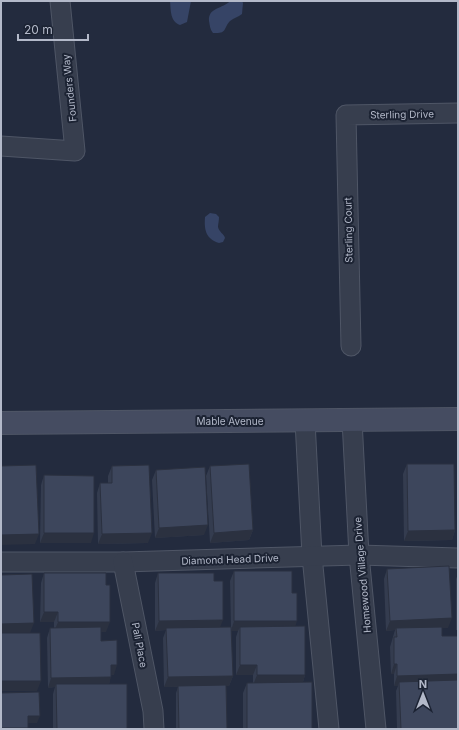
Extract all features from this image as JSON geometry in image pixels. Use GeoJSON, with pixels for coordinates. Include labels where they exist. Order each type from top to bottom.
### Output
{"type":"FeatureCollection","features":[{"type":"Feature","properties":{"kind":"street","name":"Founders Way"},"geometry":{"type":"LineString","coordinates":[[1,146],[75,151],[60,1]]}},
{"type":"Feature","properties":{"kind":"street","name":"Sterling Drive"},"geometry":{"type":"LineString","coordinates":[[346,115],[458,113]]}},
{"type":"Feature","properties":{"kind":"street","name":"Sterling Court"},"geometry":{"type":"LineString","coordinates":[[346,115],[351,346]]}},
{"type":"Feature","properties":{"kind":"street","name":"Mable Avenue"},"geometry":{"type":"LineString","coordinates":[[1,423],[458,419]]}},
{"type":"Feature","properties":{"kind":"street","name":"Homewood Village Drive"},"geometry":{"type":"LineString","coordinates":[[352,420],[359,555],[376,729]]}},
{"type":"Feature","properties":{"kind":"street"},"geometry":{"type":"LineString","coordinates":[[305,421],[312,556],[329,729]]}},
{"type":"Feature","properties":{"kind":"street","name":"Diamond Head Drive"},"geometry":{"type":"LineString","coordinates":[[1,562],[123,562],[359,555],[458,558]]}},
{"type":"Feature","properties":{"kind":"street","name":"Pali Place"},"geometry":{"type":"LineString","coordinates":[[123,562],[153,711],[154,729]]}},
{"type":"Feature","properties":{"kind":"water"},"geometry":{"type":"Polygon","coordinates":[[[170,1],[191,1],[187,22],[180,25],[174,21],[170,1]]]}},
{"type":"Feature","properties":{"kind":"water"},"geometry":{"type":"Polygon","coordinates":[[[230,1],[242,1],[242,14],[230,21],[221,33],[213,33],[209,16],[213,11],[230,1]]]}},
{"type":"Feature","properties":{"kind":"water"},"geometry":{"type":"Polygon","coordinates":[[[210,213],[216,214],[219,217],[218,227],[225,238],[223,242],[219,243],[211,239],[207,233],[205,217],[210,213]]]}},
{"type":"Feature","properties":{"kind":"building"},"geometry":{"type":"Polygon","coordinates":[[[249,464],[253,530],[214,533],[210,466],[249,464]]]}},
{"type":"Feature","properties":{"kind":"building"},"geometry":{"type":"Polygon","coordinates":[[[407,464],[454,464],[455,530],[408,531],[407,464]]]}},
{"type":"Feature","properties":{"kind":"building"},"geometry":{"type":"Polygon","coordinates":[[[36,465],[39,534],[1,535],[1,466],[36,465]]]}},
{"type":"Feature","properties":{"kind":"building"},"geometry":{"type":"Polygon","coordinates":[[[149,465],[152,533],[102,534],[100,483],[112,483],[112,466],[149,465]]]}},
{"type":"Feature","properties":{"kind":"building"},"geometry":{"type":"Polygon","coordinates":[[[205,467],[208,525],[159,528],[156,470],[205,467]]]}},
{"type":"Feature","properties":{"kind":"building"},"geometry":{"type":"Polygon","coordinates":[[[44,475],[94,476],[94,533],[44,533],[44,475]]]}},
{"type":"Feature","properties":{"kind":"building"},"geometry":{"type":"Polygon","coordinates":[[[449,566],[452,618],[390,621],[387,569],[449,566]]]}},
{"type":"Feature","properties":{"kind":"building"},"geometry":{"type":"Polygon","coordinates":[[[234,571],[292,571],[292,593],[297,593],[297,621],[234,621],[234,571]]]}},
{"type":"Feature","properties":{"kind":"building"},"geometry":{"type":"Polygon","coordinates":[[[44,573],[106,573],[106,585],[110,585],[110,622],[58,622],[58,612],[44,612],[44,573]]]}},
{"type":"Feature","properties":{"kind":"building"},"geometry":{"type":"Polygon","coordinates":[[[158,573],[214,573],[214,581],[223,581],[223,620],[159,621],[158,573]]]}},
{"type":"Feature","properties":{"kind":"building"},"geometry":{"type":"Polygon","coordinates":[[[32,574],[34,623],[1,624],[1,575],[32,574]]]}},
{"type":"Feature","properties":{"kind":"building"},"geometry":{"type":"Polygon","coordinates":[[[305,626],[305,675],[257,675],[257,665],[240,665],[240,627],[305,626]]]}},
{"type":"Feature","properties":{"kind":"building"},"geometry":{"type":"Polygon","coordinates":[[[101,627],[101,641],[117,640],[117,665],[111,665],[111,677],[51,678],[50,628],[101,627]]]}},
{"type":"Feature","properties":{"kind":"building"},"geometry":{"type":"Polygon","coordinates":[[[231,627],[233,676],[168,677],[166,628],[231,627]]]}},
{"type":"Feature","properties":{"kind":"building"},"geometry":{"type":"Polygon","coordinates":[[[442,627],[442,636],[458,636],[458,674],[397,676],[397,664],[394,664],[394,637],[397,637],[396,628],[442,627]]]}},
{"type":"Feature","properties":{"kind":"building"},"geometry":{"type":"Polygon","coordinates":[[[1,633],[40,633],[41,681],[1,681],[1,633]]]}},
{"type":"Feature","properties":{"kind":"building"},"geometry":{"type":"Polygon","coordinates":[[[458,680],[458,729],[401,729],[399,682],[458,680]]]}},
{"type":"Feature","properties":{"kind":"building"},"geometry":{"type":"Polygon","coordinates":[[[312,682],[312,729],[247,729],[247,683],[312,682]]]}},
{"type":"Feature","properties":{"kind":"building"},"geometry":{"type":"Polygon","coordinates":[[[56,684],[127,684],[127,729],[57,729],[56,684]]]}},
{"type":"Feature","properties":{"kind":"building"},"geometry":{"type":"Polygon","coordinates":[[[226,685],[227,729],[179,729],[178,686],[226,685]]]}},
{"type":"Feature","properties":{"kind":"building"},"geometry":{"type":"Polygon","coordinates":[[[39,692],[40,716],[28,716],[28,728],[1,728],[1,693],[39,692]]]}}]}
